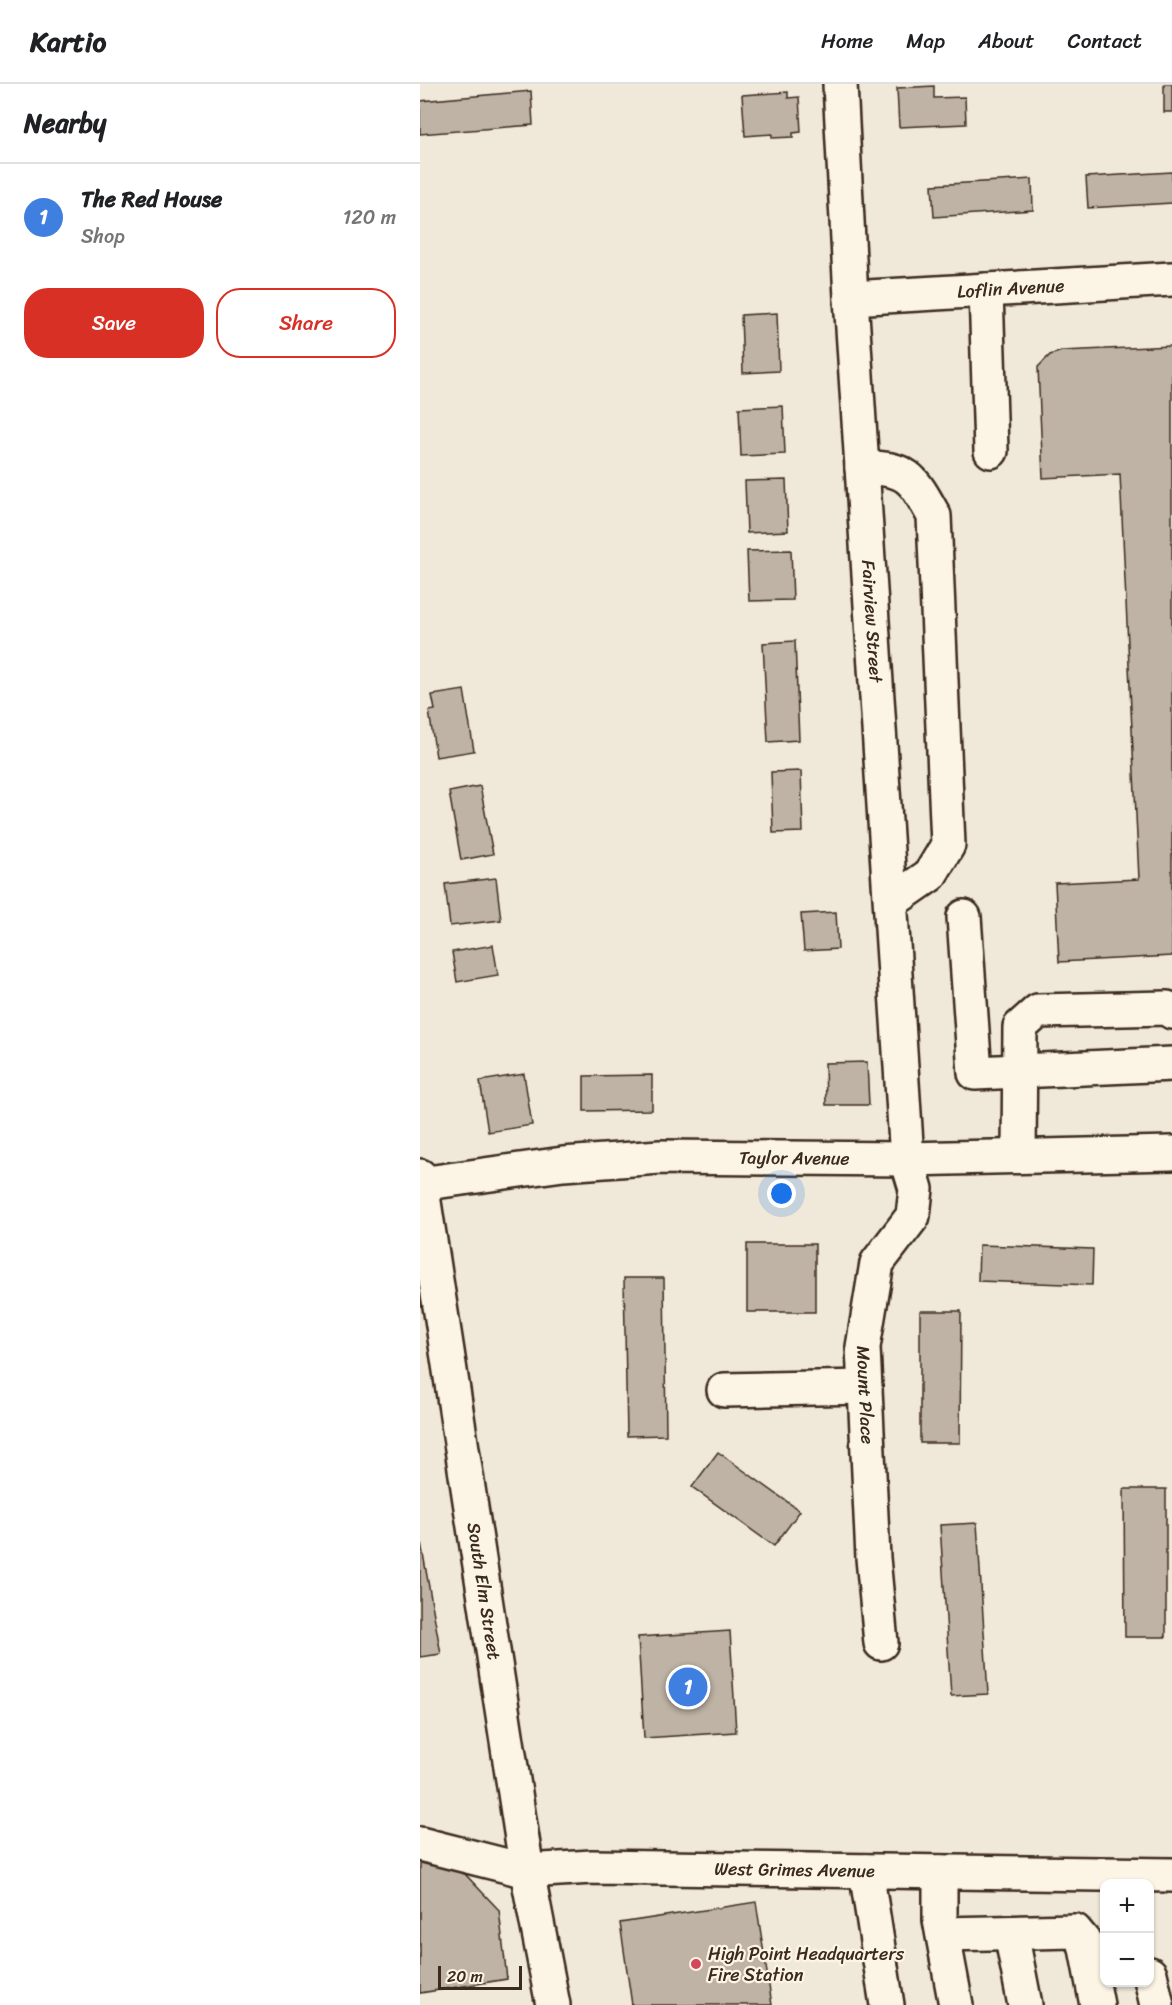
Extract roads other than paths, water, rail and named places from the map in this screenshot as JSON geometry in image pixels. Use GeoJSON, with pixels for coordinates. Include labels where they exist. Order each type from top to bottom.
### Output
{"type":"FeatureCollection","features":[{"type":"Feature","properties":{"kind":"street","name":"Fairview Street"},"geometry":{"type":"LineString","coordinates":[[840,84],[851,298],[907,1159]]}},
{"type":"Feature","properties":{"kind":"street","name":"Loflin Avenue"},"geometry":{"type":"LineString","coordinates":[[851,298],[1172,279]]}},
{"type":"Feature","properties":{"kind":"street"},"geometry":{"type":"LineString","coordinates":[[986,290],[991,451]]}},
{"type":"Feature","properties":{"kind":"street"},"geometry":{"type":"LineString","coordinates":[[862,468],[890,467],[916,483],[934,516],[948,845],[930,875],[891,902]]}},
{"type":"Feature","properties":{"kind":"street"},"geometry":{"type":"LineString","coordinates":[[964,917],[975,1073],[1172,1064]]}},
{"type":"Feature","properties":{"kind":"street"},"geometry":{"type":"LineString","coordinates":[[1019,1156],[1020,1028],[1038,1011],[1167,1008],[1172,1012]]}},
{"type":"Feature","properties":{"kind":"street","name":"Taylor Avenue"},"geometry":{"type":"LineString","coordinates":[[420,1181],[563,1164],[660,1157],[907,1159],[1172,1153]]}},
{"type":"Feature","properties":{"kind":"street","name":"Mount Place"},"geometry":{"type":"LineString","coordinates":[[881,1643],[873,1558],[862,1347],[877,1263],[913,1216],[916,1189],[907,1159]]}},
{"type":"Feature","properties":{"kind":"street","name":"South Elm Street"},"geometry":{"type":"LineString","coordinates":[[420,1181],[527,1871],[553,2005]]}},
{"type":"Feature","properties":{"kind":"street"},"geometry":{"type":"LineString","coordinates":[[724,1389],[865,1387]]}},
{"type":"Feature","properties":{"kind":"street","name":"West Grimes Avenue"},"geometry":{"type":"LineString","coordinates":[[420,1844],[527,1871],[592,1867],[940,1872],[1132,1879],[1172,1875]]}},
{"type":"Feature","properties":{"kind":"street"},"geometry":{"type":"LineString","coordinates":[[866,1871],[887,2005]]}},
{"type":"Feature","properties":{"kind":"street"},"geometry":{"type":"LineString","coordinates":[[940,1872],[943,1934],[956,2005]]}},
{"type":"Feature","properties":{"kind":"street"},"geometry":{"type":"LineString","coordinates":[[943,1934],[1075,1931],[1085,1943],[1097,2005]]}},
{"type":"Feature","properties":{"kind":"street"},"geometry":{"type":"LineString","coordinates":[[1011,1933],[1025,2005]]}},
{"type":"Feature","properties":{"kind":"street"},"geometry":{"type":"LineString","coordinates":[[1152,1987],[1157,2005]]}},
{"type":"Feature","properties":{"kind":"place","name":"The Red House"},"geometry":{"type":"Point","coordinates":[688,1687]}},
{"type":"Feature","properties":{"kind":"place","name":"High Point Headquarters Fire Station"},"geometry":{"type":"Point","coordinates":[696,1964]}}]}
